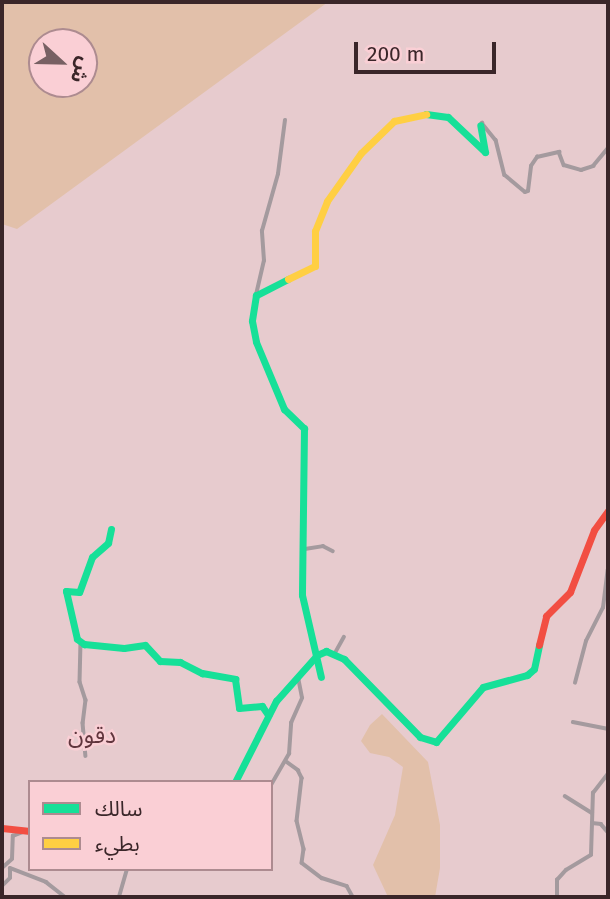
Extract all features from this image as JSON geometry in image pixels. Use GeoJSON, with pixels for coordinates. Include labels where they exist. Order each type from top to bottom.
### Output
{"type":"FeatureCollection","features":[{"type":"Feature","properties":{"kind":"street"},"geometry":{"type":"LineString","coordinates":[[256,295],[315,265],[315,231],[327,201],[361,153],[394,121],[417,113],[448,117],[459,124],[486,151],[480,125],[482,123],[496,140],[505,174],[524,192],[528,191],[531,166],[537,157],[559,152],[564,164],[581,170],[593,166],[608,148]]}},
{"type":"Feature","properties":{"kind":"street"},"geometry":{"type":"LineString","coordinates":[[285,120],[278,174],[262,231],[264,261],[252,321],[256,342],[284,409],[304,428],[305,549],[302,595],[321,677]]}},
{"type":"Feature","properties":{"kind":"street"},"geometry":{"type":"LineString","coordinates":[[236,780],[243,771],[268,715],[297,676],[317,655],[326,651],[335,653],[420,737],[436,742],[483,687],[527,676],[534,669],[546,616],[570,592],[594,530],[608,511]]}},
{"type":"Feature","properties":{"kind":"street"},"geometry":{"type":"LineString","coordinates":[[111,529],[108,543],[92,557],[79,592],[66,591],[75,623],[75,636],[81,642],[124,648],[145,645],[160,661],[180,662],[202,673],[235,679],[239,708],[262,706],[268,715]]}},
{"type":"Feature","properties":{"kind":"street"},"geometry":{"type":"LineString","coordinates":[[305,549],[323,546],[334,551]]}},
{"type":"Feature","properties":{"kind":"street"},"geometry":{"type":"LineString","coordinates":[[575,683],[586,641],[603,608],[608,570]]}},
{"type":"Feature","properties":{"kind":"street"},"geometry":{"type":"LineString","coordinates":[[335,653],[344,637]]}},
{"type":"Feature","properties":{"kind":"street"},"geometry":{"type":"LineString","coordinates":[[81,642],[80,682],[86,700],[83,723],[86,756]]}},
{"type":"Feature","properties":{"kind":"street"},"geometry":{"type":"LineString","coordinates":[[273,781],[278,770],[287,762],[291,723],[302,698],[297,676]]}},
{"type":"Feature","properties":{"kind":"street"},"geometry":{"type":"LineString","coordinates":[[573,722],[608,729]]}},
{"type":"Feature","properties":{"kind":"street"},"geometry":{"type":"LineString","coordinates":[[287,762],[298,770],[302,778],[297,821],[304,849],[302,863],[322,878],[347,886],[354,897]]}},
{"type":"Feature","properties":{"kind":"street"},"geometry":{"type":"LineString","coordinates":[[557,897],[557,880],[566,870],[591,855],[593,793],[608,774]]}},
{"type":"Feature","properties":{"kind":"street"},"geometry":{"type":"LineString","coordinates":[[565,796],[592,813]]}},
{"type":"Feature","properties":{"kind":"street"},"geometry":{"type":"LineString","coordinates":[[592,823],[601,824],[608,832]]}},
{"type":"Feature","properties":{"kind":"street"},"geometry":{"type":"LineString","coordinates":[[2,828],[28,831]]}},
{"type":"Feature","properties":{"kind":"street"},"geometry":{"type":"LineString","coordinates":[[2,886],[10,878],[13,835],[28,831]]}},
{"type":"Feature","properties":{"kind":"street"},"geometry":{"type":"LineString","coordinates":[[2,868],[10,866],[46,882],[65,897]]}},
{"type":"Feature","properties":{"kind":"street"},"geometry":{"type":"LineString","coordinates":[[119,897],[126,871]]}},
{"type":"Feature","properties":{"kind":"shaded area"},"geometry":{"type":"Polygon","coordinates":[[[2,2],[328,2],[17,229],[2,224],[2,2]]]}},
{"type":"Feature","properties":{"kind":"shaded area"},"geometry":{"type":"Polygon","coordinates":[[[382,714],[428,762],[440,825],[440,868],[435,897],[388,897],[373,865],[395,815],[403,767],[389,757],[370,753],[361,741],[370,725],[382,714]]]}},
{"type":"Feature","properties":{"kind":"traffic: fast"},"geometry":{"type":"LineString","coordinates":[[426,114],[448,117],[485,152],[480,125]]}},
{"type":"Feature","properties":{"kind":"traffic: fast"},"geometry":{"type":"LineString","coordinates":[[288,279],[256,295],[252,321],[256,342],[284,409],[304,428],[302,595],[321,677]]}},
{"type":"Feature","properties":{"kind":"traffic: fast"},"geometry":{"type":"LineString","coordinates":[[111,529],[108,543],[92,557],[79,592],[66,591],[77,639],[84,644],[124,648],[145,645],[160,661],[180,662],[202,673],[235,679],[239,708],[262,706],[268,715]]}},
{"type":"Feature","properties":{"kind":"traffic: fast"},"geometry":{"type":"LineString","coordinates":[[236,780],[276,701],[317,655],[326,651],[344,659],[420,737],[436,742],[483,687],[527,675],[534,669],[539,645]]}},
{"type":"Feature","properties":{"kind":"traffic: slow"},"geometry":{"type":"LineString","coordinates":[[288,279],[315,266],[315,231],[327,201],[361,153],[394,121],[426,114]]}},
{"type":"Feature","properties":{"kind":"traffic: jam"},"geometry":{"type":"LineString","coordinates":[[539,645],[546,616],[570,592],[594,530],[608,511]]}},
{"type":"Feature","properties":{"kind":"traffic: jam"},"geometry":{"type":"LineString","coordinates":[[2,828],[28,831]]}},
{"type":"Feature","properties":{"kind":"district","name":"دقون"},"geometry":{"type":"Point","coordinates":[92,735]}}]}
